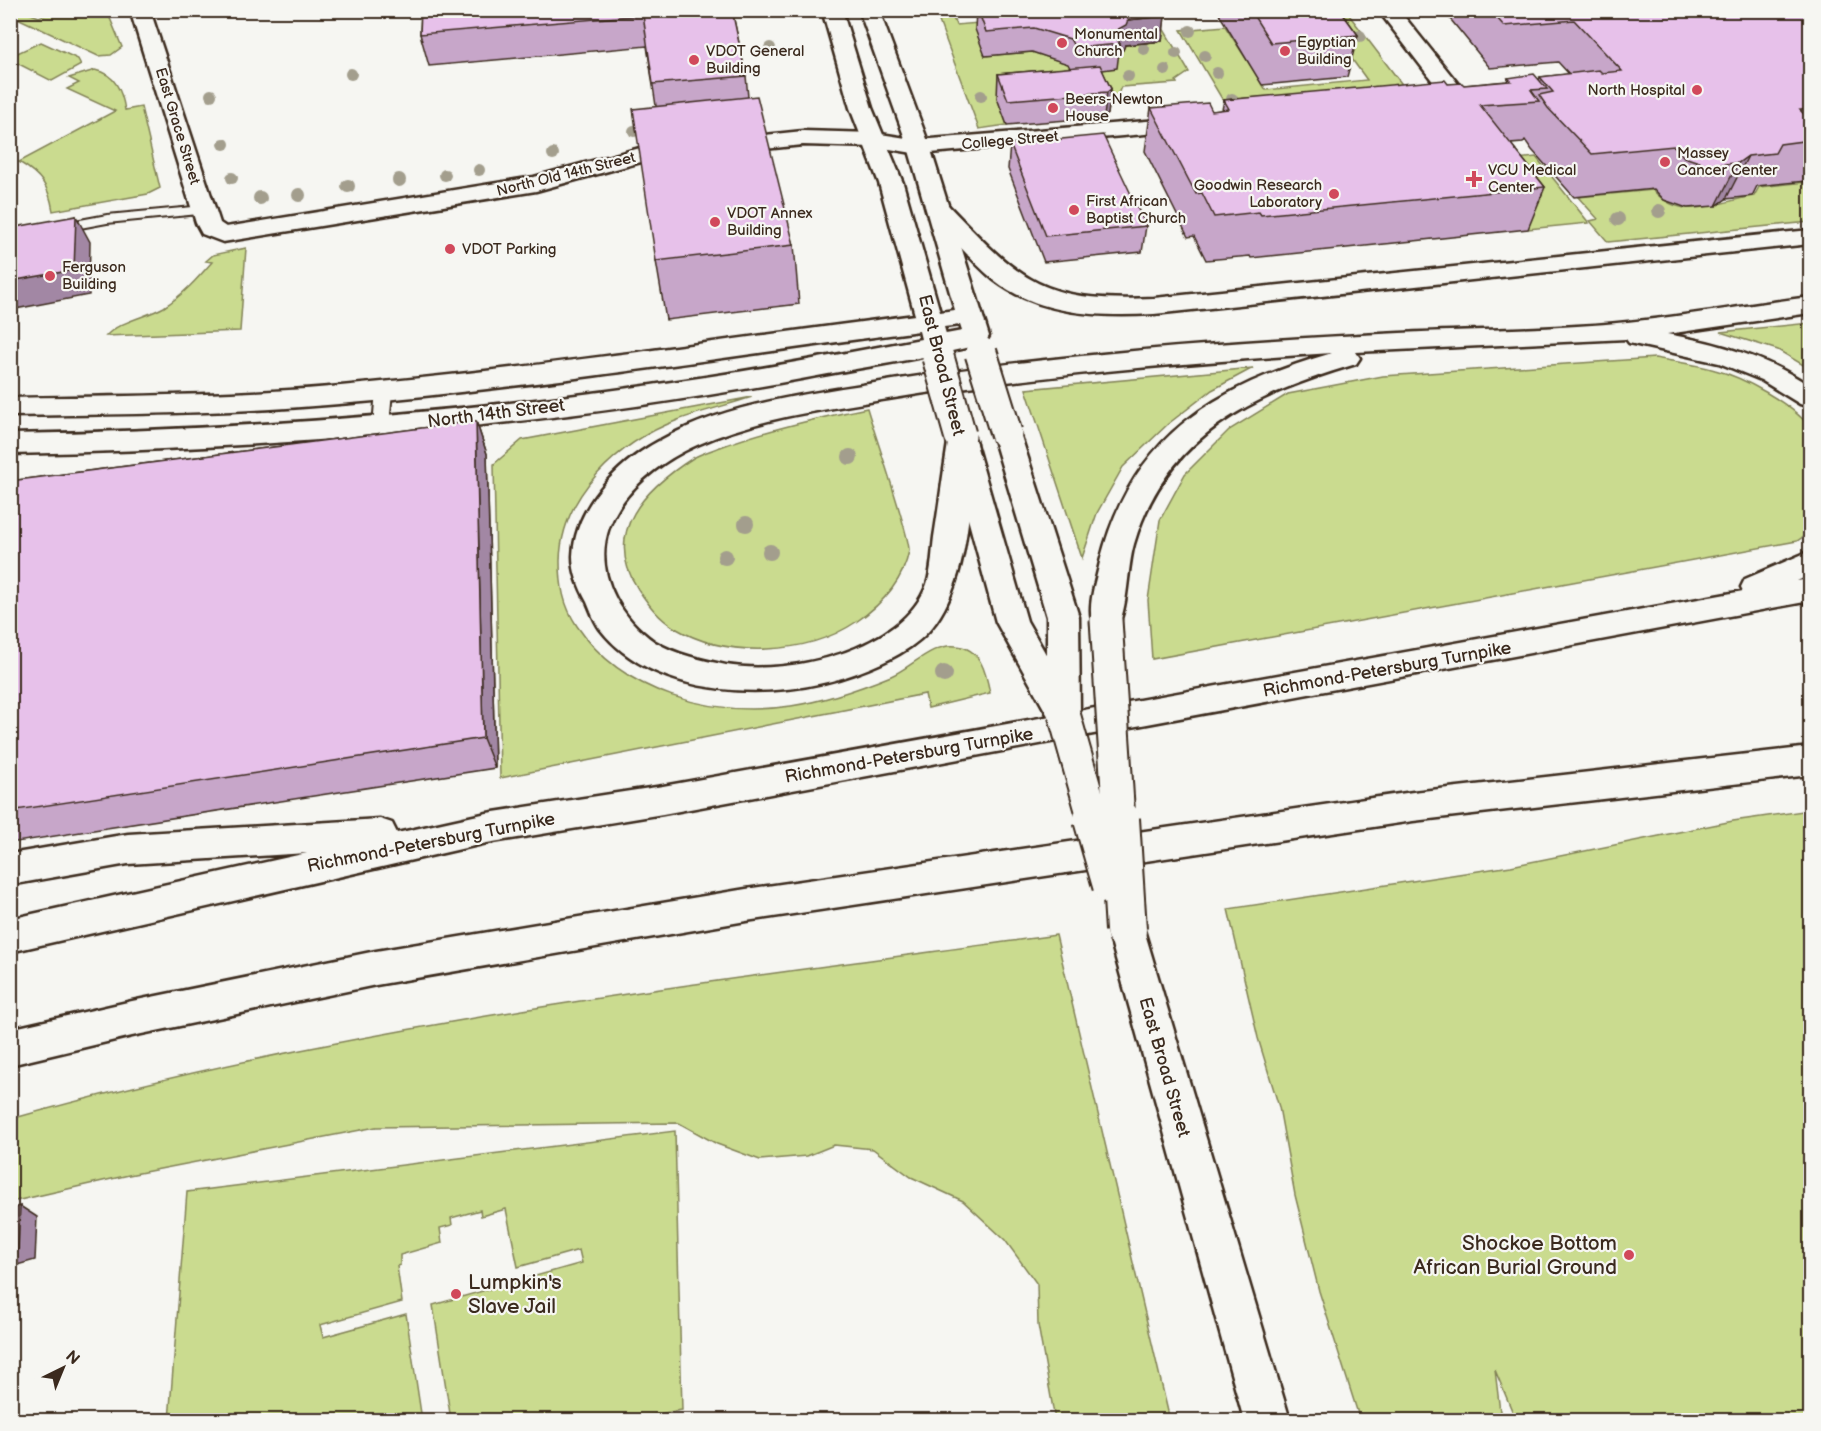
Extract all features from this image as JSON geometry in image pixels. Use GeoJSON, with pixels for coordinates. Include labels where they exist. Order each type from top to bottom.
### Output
{"type":"FeatureCollection","features":[{"type":"Feature","properties":{"kind":"main road","name":"East Grace Street"},"geometry":{"type":"LineString","coordinates":[[140,10],[171,99],[211,229],[224,235]]}},
{"type":"Feature","properties":{"kind":"main road","name":"East Broad Street"},"geometry":{"type":"LineString","coordinates":[[832,10],[861,108],[891,183],[1012,622],[1064,714],[1267,1420]]}},
{"type":"Feature","properties":{"kind":"main road","name":"East Broad Street"},"geometry":{"type":"LineString","coordinates":[[869,10],[938,208],[1063,617],[1064,714]]}},
{"type":"Feature","properties":{"kind":"main road"},"geometry":{"type":"LineString","coordinates":[[1388,10],[1459,100]]}},
{"type":"Feature","properties":{"kind":"main road"},"geometry":{"type":"LineString","coordinates":[[1430,102],[1485,97]]}},
{"type":"Feature","properties":{"kind":"main road","name":"College Street"},"geometry":{"type":"LineString","coordinates":[[874,140],[918,147],[1215,122]]}},
{"type":"Feature","properties":{"kind":"main road","name":"North Old 14th Street"},"geometry":{"type":"LineString","coordinates":[[224,235],[527,186],[650,154],[803,138],[874,140]]}},
{"type":"Feature","properties":{"kind":"main road"},"geometry":{"type":"LineString","coordinates":[[938,208],[1003,274],[1016,282],[1060,301],[1106,308],[1154,306],[1810,237]]}},
{"type":"Feature","properties":{"kind":"main road"},"geometry":{"type":"LineString","coordinates":[[961,439],[943,582],[934,601],[907,634],[884,648],[831,671],[801,678],[760,681],[714,677],[676,666],[648,652],[621,632],[602,606],[591,580],[588,556],[592,532],[603,509],[617,488],[663,450],[685,439],[743,419],[824,400],[948,380],[1179,356],[1401,341],[1604,333],[1810,305]]}},
{"type":"Feature","properties":{"kind":"main road"},"geometry":{"type":"LineString","coordinates":[[1604,333],[1660,340],[1731,357],[1780,378],[1810,398]]}},
{"type":"Feature","properties":{"kind":"main road","name":"North 14th Street"},"geometry":{"type":"LineString","coordinates":[[10,444],[213,439],[381,426],[661,393],[975,334]]}},
{"type":"Feature","properties":{"kind":"main road","name":"North 14th Street"},"geometry":{"type":"LineString","coordinates":[[10,407],[209,403],[384,390],[660,359],[935,341]]}},
{"type":"Feature","properties":{"kind":"main road"},"geometry":{"type":"LineString","coordinates":[[1130,947],[1106,620],[1110,578],[1121,533],[1136,499],[1153,472],[1198,424],[1222,406],[1265,384],[1401,341]]}},
{"type":"Feature","properties":{"kind":"main road"},"geometry":{"type":"LineString","coordinates":[[1678,616],[1744,592],[1810,562]]}},
{"type":"Feature","properties":{"kind":"main road","name":"Richmond-Petersburg Turnpike"},"geometry":{"type":"LineString","coordinates":[[10,936],[487,828],[663,800],[1678,616],[1810,590]]}},
{"type":"Feature","properties":{"kind":"main road"},"geometry":{"type":"LineString","coordinates":[[1475,798],[1810,738]]}},
{"type":"Feature","properties":{"kind":"main road"},"geometry":{"type":"LineString","coordinates":[[10,1047],[219,1000],[560,934],[845,889],[1475,798],[1810,761]]}},
{"type":"Feature","properties":{"kind":"main road"},"geometry":{"type":"LineString","coordinates":[[10,870],[128,849],[487,828]]}},
{"type":"Feature","properties":{"kind":"lane"},"geometry":{"type":"LineString","coordinates":[[10,237],[107,219],[204,210]]}},
{"type":"Feature","properties":{"kind":"lane"},"geometry":{"type":"LineString","coordinates":[[381,426],[384,390]]}},
{"type":"Feature","properties":{"kind":"green space"},"geometry":{"type":"Polygon","coordinates":[[[11,10],[23,11],[39,17],[55,11],[107,11],[122,47],[111,55],[98,56],[11,15],[11,10]]]}},
{"type":"Feature","properties":{"kind":"green space"},"geometry":{"type":"Polygon","coordinates":[[[1153,11],[1189,72],[1176,81],[1177,83],[1121,87],[1115,101],[997,98],[1007,125],[979,129],[937,16],[953,18],[956,25],[1002,21],[985,56],[1032,52],[1068,64],[1118,54],[1125,45],[1161,41],[1153,11]]]}},
{"type":"Feature","properties":{"kind":"green space"},"geometry":{"type":"Polygon","coordinates":[[[1317,11],[1346,11],[1404,87],[1225,104],[1181,30],[1225,26],[1266,90],[1367,80],[1317,11]]]}},
{"type":"Feature","properties":{"kind":"green space"},"geometry":{"type":"Polygon","coordinates":[[[41,42],[78,59],[81,65],[52,81],[11,60],[11,56],[41,42]]]}},
{"type":"Feature","properties":{"kind":"green space"},"geometry":{"type":"Polygon","coordinates":[[[95,70],[108,75],[116,84],[125,110],[141,107],[160,188],[148,194],[53,211],[43,182],[19,162],[115,111],[67,89],[79,83],[69,78],[95,70]]]}},
{"type":"Feature","properties":{"kind":"green space"},"geometry":{"type":"Polygon","coordinates":[[[1536,157],[1589,223],[1528,229],[1477,163],[1536,157]]]}},
{"type":"Feature","properties":{"kind":"green space"},"geometry":{"type":"Polygon","coordinates":[[[1810,169],[1810,222],[1608,242],[1590,221],[1598,219],[1578,197],[1653,190],[1664,200],[1676,206],[1701,208],[1754,196],[1759,187],[1807,182],[1799,173],[1810,169]]]}},
{"type":"Feature","properties":{"kind":"green space"},"geometry":{"type":"Polygon","coordinates":[[[246,248],[240,331],[106,336],[118,327],[157,311],[171,302],[207,268],[212,262],[206,261],[213,255],[246,248]]]}},
{"type":"Feature","properties":{"kind":"green space"},"geometry":{"type":"Polygon","coordinates":[[[1810,323],[1810,369],[1778,350],[1720,332],[1810,323]]]}},
{"type":"Feature","properties":{"kind":"green space"},"geometry":{"type":"Polygon","coordinates":[[[1655,358],[1708,368],[1739,379],[1766,392],[1802,418],[1810,427],[1810,532],[1797,541],[1152,659],[1148,600],[1160,520],[1185,474],[1229,430],[1288,394],[1383,376],[1655,358]]]}},
{"type":"Feature","properties":{"kind":"green space"},"geometry":{"type":"Polygon","coordinates":[[[1253,368],[1212,390],[1168,424],[1123,467],[1097,513],[1082,558],[1026,389],[1253,368]]]}},
{"type":"Feature","properties":{"kind":"green space"},"geometry":{"type":"Polygon","coordinates":[[[752,397],[678,420],[656,430],[615,457],[582,493],[563,537],[560,561],[563,595],[577,626],[596,649],[618,668],[644,684],[672,696],[701,704],[761,709],[816,701],[891,676],[930,652],[947,646],[964,648],[977,656],[987,678],[990,693],[928,708],[925,694],[500,778],[494,464],[522,440],[752,397]]]}},
{"type":"Feature","properties":{"kind":"green space"},"geometry":{"type":"Polygon","coordinates":[[[867,408],[898,506],[909,551],[896,582],[874,608],[856,622],[836,633],[791,647],[767,649],[718,645],[675,628],[659,616],[638,589],[628,568],[624,549],[627,530],[634,513],[659,483],[693,458],[723,446],[794,424],[867,408]]]}},
{"type":"Feature","properties":{"kind":"green space"},"geometry":{"type":"Polygon","coordinates":[[[1810,810],[1810,1420],[1516,1420],[1495,1370],[1501,1420],[1360,1420],[1319,1291],[1295,1195],[1279,1107],[1258,1038],[1228,909],[1511,866],[1733,821],[1810,810]]]}},
{"type":"Feature","properties":{"kind":"green space"},"geometry":{"type":"Polygon","coordinates":[[[1056,935],[1170,1420],[1055,1420],[1038,1325],[1037,1284],[1005,1240],[963,1201],[911,1177],[873,1149],[834,1145],[807,1156],[760,1160],[717,1144],[679,1123],[376,1127],[129,1175],[11,1202],[11,1119],[139,1086],[268,1056],[530,1009],[793,970],[1056,935]]]}},
{"type":"Feature","properties":{"kind":"green space"},"geometry":{"type":"Polygon","coordinates":[[[675,1131],[682,1410],[622,1420],[451,1420],[433,1305],[582,1263],[579,1250],[518,1267],[506,1209],[481,1216],[480,1210],[451,1218],[452,1225],[440,1228],[442,1243],[400,1255],[400,1265],[397,1266],[402,1302],[320,1325],[323,1337],[406,1314],[422,1420],[169,1420],[187,1192],[675,1131]]]}},
{"type":"Feature","properties":{"kind":"building"},"geometry":{"type":"Polygon","coordinates":[[[421,10],[732,10],[746,76],[653,84],[643,15],[420,34],[421,10]]]}},
{"type":"Feature","properties":{"kind":"building"},"geometry":{"type":"Polygon","coordinates":[[[978,10],[1161,10],[1165,16],[1128,20],[1126,25],[1113,32],[1120,44],[1075,48],[1070,39],[1034,28],[986,32],[978,10]]]}},
{"type":"Feature","properties":{"kind":"building"},"geometry":{"type":"Polygon","coordinates":[[[1250,10],[1340,10],[1358,35],[1271,43],[1250,10]]]}},
{"type":"Feature","properties":{"kind":"building","name":"North Hospital"},"geometry":{"type":"Polygon","coordinates":[[[1490,10],[1809,10],[1810,109],[1800,110],[1810,120],[1810,140],[1780,144],[1775,153],[1748,156],[1738,163],[1708,165],[1684,157],[1674,146],[1592,154],[1548,108],[1539,95],[1553,92],[1540,77],[1599,70],[1602,73],[1622,71],[1574,20],[1504,26],[1490,10]]]}},
{"type":"Feature","properties":{"kind":"building"},"geometry":{"type":"Polygon","coordinates":[[[1100,65],[1111,89],[1107,92],[1008,100],[998,74],[1100,65]]]}},
{"type":"Feature","properties":{"kind":"building"},"geometry":{"type":"Polygon","coordinates":[[[1534,74],[1547,89],[1531,90],[1539,101],[1480,105],[1545,187],[1261,215],[1259,212],[1214,217],[1202,193],[1196,194],[1151,108],[1208,103],[1212,111],[1229,109],[1224,100],[1445,80],[1448,84],[1462,83],[1464,85],[1511,81],[1508,78],[1534,74]]]}},
{"type":"Feature","properties":{"kind":"building"},"geometry":{"type":"Polygon","coordinates":[[[757,96],[794,245],[656,261],[633,109],[757,96]]]}},
{"type":"Feature","properties":{"kind":"building","name":"First African Baptist Church"},"geometry":{"type":"Polygon","coordinates":[[[1103,135],[1146,226],[1046,236],[1010,144],[1103,135]]]}},
{"type":"Feature","properties":{"kind":"building"},"geometry":{"type":"Polygon","coordinates":[[[76,216],[74,270],[10,281],[10,228],[76,216]]]}},
{"type":"Feature","properties":{"kind":"building"},"geometry":{"type":"Polygon","coordinates":[[[476,421],[483,738],[10,811],[10,481],[476,421]]]}},
{"type":"Feature","properties":{"kind":"building"},"geometry":{"type":"Polygon","coordinates":[[[20,1206],[18,1250],[10,1252],[10,1209],[20,1206]]]}},
{"type":"Feature","properties":{"kind":"place","name":"Monumental Church"},"geometry":{"type":"Point","coordinates":[1062,43]}},
{"type":"Feature","properties":{"kind":"place","name":"Egyptian Building"},"geometry":{"type":"Point","coordinates":[1285,51]}},
{"type":"Feature","properties":{"kind":"place","name":"VDOT General Building"},"geometry":{"type":"Point","coordinates":[694,60]}},
{"type":"Feature","properties":{"kind":"place","name":"North Hospital"},"geometry":{"type":"Point","coordinates":[1697,90]}},
{"type":"Feature","properties":{"kind":"place","name":"Beers-Newton House"},"geometry":{"type":"Point","coordinates":[1053,108]}},
{"type":"Feature","properties":{"kind":"place","name":"Massey Cancer Center"},"geometry":{"type":"Point","coordinates":[1665,162]}},
{"type":"Feature","properties":{"kind":"place","name":"VCU Medical Center"},"geometry":{"type":"Point","coordinates":[1474,179]}},
{"type":"Feature","properties":{"kind":"place","name":"Goodwin Research Laboratory"},"geometry":{"type":"Point","coordinates":[1334,194]}},
{"type":"Feature","properties":{"kind":"place","name":"First African Baptist Church"},"geometry":{"type":"Point","coordinates":[1074,210]}},
{"type":"Feature","properties":{"kind":"place","name":"VDOT Annex Building"},"geometry":{"type":"Point","coordinates":[715,222]}},
{"type":"Feature","properties":{"kind":"place","name":"VDOT Parking"},"geometry":{"type":"Point","coordinates":[450,249]}},
{"type":"Feature","properties":{"kind":"place","name":"Ferguson Building"},"geometry":{"type":"Point","coordinates":[50,276]}},
{"type":"Feature","properties":{"kind":"place","name":"Shockoe Bottom African Burial Ground"},"geometry":{"type":"Point","coordinates":[1629,1255]}},
{"type":"Feature","properties":{"kind":"place","name":"Lumpkin's Slave Jail"},"geometry":{"type":"Point","coordinates":[456,1294]}}]}
